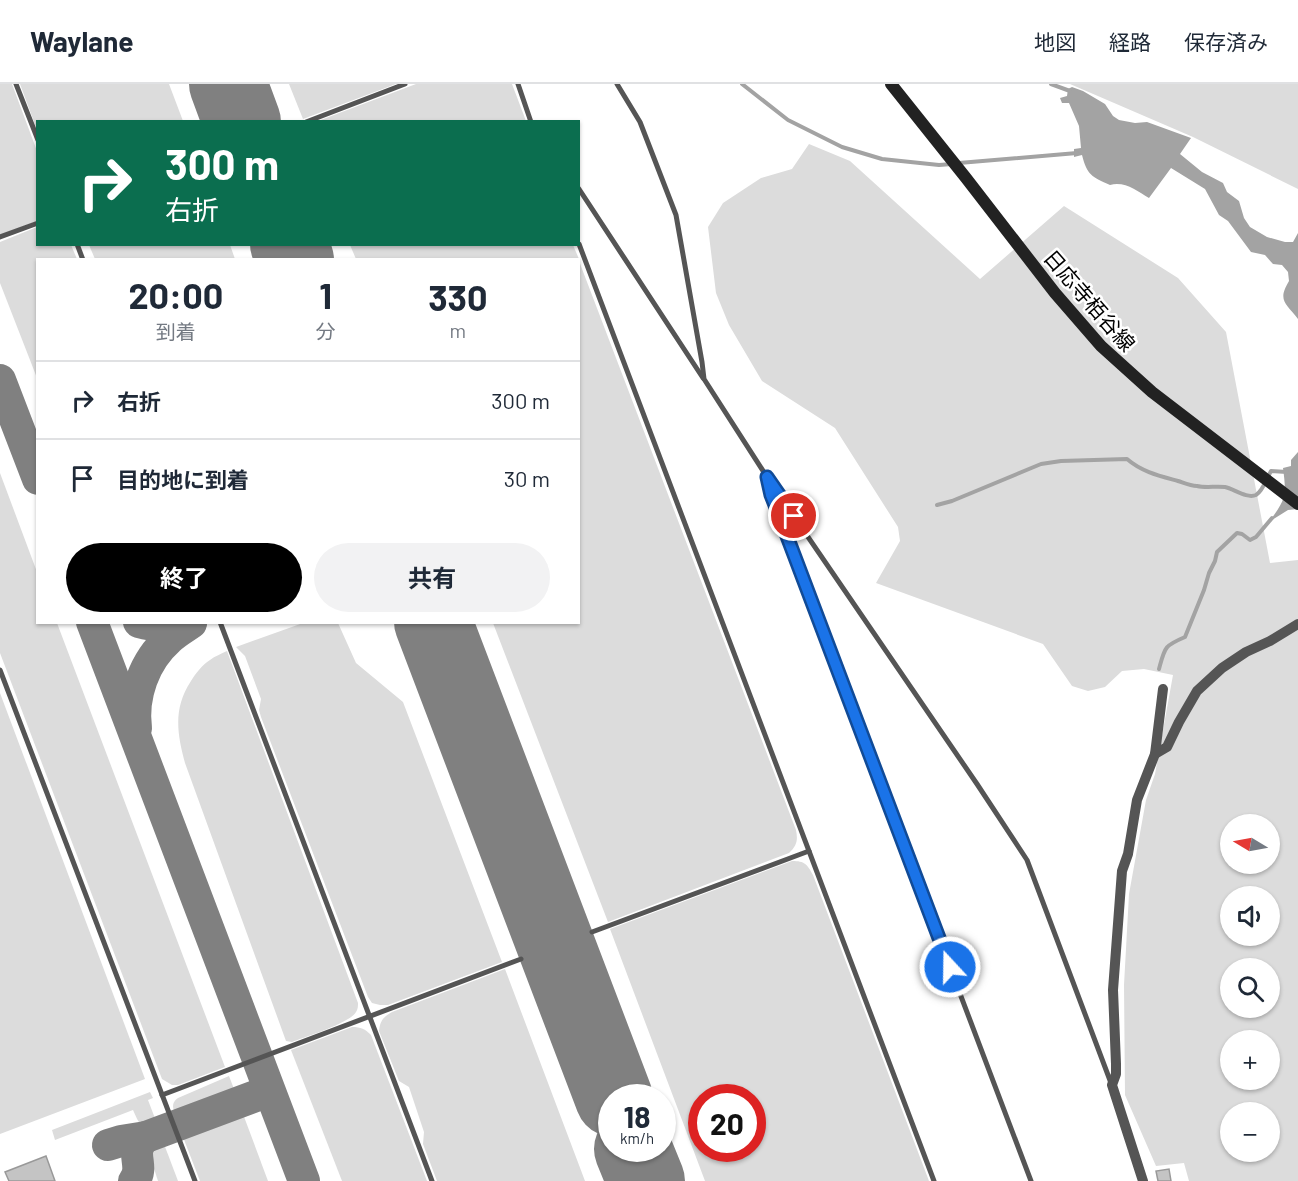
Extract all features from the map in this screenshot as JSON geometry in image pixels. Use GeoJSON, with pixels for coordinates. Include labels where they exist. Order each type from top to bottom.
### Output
{"type":"FeatureCollection","features":[{"type":"Feature","properties":{"kind":"main road","name":"日応寺栢谷線"},"geometry":{"type":"LineString","coordinates":[[891,84],[1055,293],[1101,346],[1152,392],[1298,504]]}},
{"type":"Feature","properties":{"kind":"street"},"geometry":{"type":"LineString","coordinates":[[1155,754],[1167,747],[1197,691],[1222,668],[1246,652],[1298,624]]}},
{"type":"Feature","properties":{"kind":"street"},"geometry":{"type":"LineString","coordinates":[[1143,1181],[1112,1085],[1116,1074],[1113,990],[1122,871],[1128,854],[1137,800],[1155,754],[1163,689]]}},
{"type":"Feature","properties":{"kind":"lane"},"geometry":{"type":"LineString","coordinates":[[16,84],[36,135]]}},
{"type":"Feature","properties":{"kind":"lane"},"geometry":{"type":"LineString","coordinates":[[311,120],[405,84]]}},
{"type":"Feature","properties":{"kind":"lane"},"geometry":{"type":"LineString","coordinates":[[518,84],[530,120]]}},
{"type":"Feature","properties":{"kind":"lane"},"geometry":{"type":"LineString","coordinates":[[617,84],[640,122],[676,215],[704,379]]}},
{"type":"Feature","properties":{"kind":"lane"},"geometry":{"type":"LineString","coordinates":[[580,191],[767,477],[1027,860],[1112,1085]]}},
{"type":"Feature","properties":{"kind":"lane"},"geometry":{"type":"LineString","coordinates":[[0,237],[36,224]]}},
{"type":"Feature","properties":{"kind":"lane"},"geometry":{"type":"LineString","coordinates":[[580,246],[934,1181]]}},
{"type":"Feature","properties":{"kind":"lane"},"geometry":{"type":"LineString","coordinates":[[767,477],[779,517],[1031,1181]]}},
{"type":"Feature","properties":{"kind":"lane"},"geometry":{"type":"LineString","coordinates":[[221,624],[432,1181]]}},
{"type":"Feature","properties":{"kind":"lane"},"geometry":{"type":"LineString","coordinates":[[0,670],[195,1181]]}},
{"type":"Feature","properties":{"kind":"lane"},"geometry":{"type":"LineString","coordinates":[[592,932],[809,851]]}},
{"type":"Feature","properties":{"kind":"lane"},"geometry":{"type":"LineString","coordinates":[[162,1095],[521,959]]}},
{"type":"Feature","properties":{"kind":"shaded area"},"geometry":{"type":"Polygon","coordinates":[[[0,84],[12,84],[36,148],[36,221],[0,235],[0,84]]]}},
{"type":"Feature","properties":{"kind":"shaded area"},"geometry":{"type":"Polygon","coordinates":[[[20,84],[169,84],[183,120],[36,120],[36,127],[20,84]]]}},
{"type":"Feature","properties":{"kind":"shaded area"},"geometry":{"type":"Polygon","coordinates":[[[289,84],[396,84],[303,119],[289,84]]]}},
{"type":"Feature","properties":{"kind":"shaded area"},"geometry":{"type":"Polygon","coordinates":[[[416,84],[512,84],[526,120],[321,120],[416,84]]]}},
{"type":"Feature","properties":{"kind":"shaded area"},"geometry":{"type":"Polygon","coordinates":[[[1070,84],[1298,84],[1298,189],[1193,137],[1070,84]]]}},
{"type":"Feature","properties":{"kind":"shaded area"},"geometry":{"type":"Polygon","coordinates":[[[1072,87],[1105,104],[1113,116],[1119,120],[1135,123],[1147,122],[1191,138],[1180,154],[1202,172],[1223,183],[1227,192],[1239,201],[1244,218],[1250,227],[1267,237],[1285,242],[1293,242],[1298,233],[1298,319],[1283,298],[1289,281],[1288,272],[1282,265],[1273,264],[1265,255],[1251,252],[1228,221],[1219,215],[1205,189],[1171,168],[1149,198],[1121,184],[1110,185],[1099,180],[1088,171],[1082,155],[1074,157],[1074,149],[1081,148],[1079,126],[1069,103],[1062,103],[1060,98],[1067,96],[1068,89],[1072,87]]]}},
{"type":"Feature","properties":{"kind":"shaded area"},"geometry":{"type":"Polygon","coordinates":[[[809,144],[850,161],[980,279],[1064,206],[1178,278],[1226,332],[1270,563],[1298,560],[1298,1181],[1189,1181],[1184,1163],[1156,1166],[1125,1095],[1124,985],[1129,894],[1146,800],[1155,774],[1173,675],[1144,669],[1122,671],[1105,687],[1088,691],[1072,686],[1043,644],[876,583],[900,541],[898,527],[835,428],[762,381],[729,325],[716,293],[708,227],[723,203],[761,178],[792,169],[809,144]]]}},
{"type":"Feature","properties":{"kind":"shaded area"},"geometry":{"type":"Polygon","coordinates":[[[36,227],[36,246],[71,246],[77,258],[36,258],[36,375],[0,283],[0,242],[36,227]]]}},
{"type":"Feature","properties":{"kind":"shaded area"},"geometry":{"type":"Polygon","coordinates":[[[89,246],[230,246],[235,258],[95,258],[89,246]]]}},
{"type":"Feature","properties":{"kind":"shaded area"},"geometry":{"type":"Polygon","coordinates":[[[350,246],[573,246],[579,258],[356,258],[350,246]]]}},
{"type":"Feature","properties":{"kind":"shaded area"},"geometry":{"type":"Polygon","coordinates":[[[580,264],[797,837],[794,848],[789,853],[608,922],[493,624],[580,624],[580,264]]]}},
{"type":"Feature","properties":{"kind":"shaded area"},"geometry":{"type":"Polygon","coordinates":[[[1298,452],[1298,509],[1288,510],[1269,522],[1284,498],[1283,468],[1291,466],[1291,460],[1298,452]]]}},
{"type":"Feature","properties":{"kind":"shaded area"},"geometry":{"type":"Polygon","coordinates":[[[0,473],[36,569],[36,624],[57,624],[225,1067],[178,1085],[172,1085],[162,1079],[0,653],[0,473]]]}},
{"type":"Feature","properties":{"kind":"shaded area"},"geometry":{"type":"Polygon","coordinates":[[[300,624],[338,624],[356,663],[403,702],[502,962],[388,1005],[372,1003],[261,717],[259,710],[261,699],[245,656],[236,647],[300,624]]]}},
{"type":"Feature","properties":{"kind":"shaded area"},"geometry":{"type":"Polygon","coordinates":[[[227,651],[358,1003],[356,1012],[345,1021],[292,1042],[286,1041],[185,763],[180,742],[178,721],[185,691],[204,664],[227,651]]]}},
{"type":"Feature","properties":{"kind":"shaded area"},"geometry":{"type":"Polygon","coordinates":[[[0,693],[145,1079],[0,1134],[0,693]]]}},
{"type":"Feature","properties":{"kind":"shaded area"},"geometry":{"type":"Polygon","coordinates":[[[792,861],[800,862],[809,868],[813,875],[929,1181],[705,1181],[698,1162],[766,1162],[766,1084],[688,1084],[688,1136],[676,1104],[676,1084],[668,1084],[610,929],[792,861]]]}},
{"type":"Feature","properties":{"kind":"shaded area"},"geometry":{"type":"Polygon","coordinates":[[[505,969],[585,1181],[437,1181],[423,1144],[424,1132],[409,1087],[399,1081],[379,1031],[382,1020],[392,1012],[505,969]]]}},
{"type":"Feature","properties":{"kind":"shaded area"},"geometry":{"type":"Polygon","coordinates":[[[352,1027],[363,1029],[371,1035],[427,1181],[342,1181],[291,1050],[352,1027]]]}},
{"type":"Feature","properties":{"kind":"shaded area"},"geometry":{"type":"Polygon","coordinates":[[[229,1076],[234,1089],[175,1113],[173,1105],[178,1098],[229,1076]]]}},
{"type":"Feature","properties":{"kind":"shaded area"},"geometry":{"type":"Polygon","coordinates":[[[150,1092],[153,1098],[148,1100],[156,1121],[143,1125],[133,1110],[55,1140],[52,1130],[150,1092]]]}},
{"type":"Feature","properties":{"kind":"shaded area"},"geometry":{"type":"Polygon","coordinates":[[[243,1114],[268,1181],[200,1181],[183,1137],[243,1114]]]}},
{"type":"Feature","properties":{"kind":"shaded area"},"geometry":{"type":"Polygon","coordinates":[[[164,1144],[178,1181],[158,1181],[149,1153],[164,1144]]]}},
{"type":"Feature","properties":{"kind":"building"},"geometry":{"type":"Polygon","coordinates":[[[46,1156],[55,1181],[9,1181],[5,1172],[46,1156]]]}},
{"type":"Feature","properties":{"kind":"building"},"geometry":{"type":"Polygon","coordinates":[[[1169,1169],[1171,1181],[1158,1181],[1156,1171],[1169,1169]]]}},
{"type":"Feature","properties":{"kind":"waterway"},"geometry":{"type":"LineString","coordinates":[[742,84],[788,120],[842,147],[882,159],[939,165],[952,164]]}},
{"type":"Feature","properties":{"kind":"waterway"},"geometry":{"type":"LineString","coordinates":[[1051,84],[1070,91]]}},
{"type":"Feature","properties":{"kind":"waterway"},"geometry":{"type":"LineString","coordinates":[[959,163],[1077,153]]}},
{"type":"Feature","properties":{"kind":"waterway"},"geometry":{"type":"LineString","coordinates":[[937,505],[1041,464],[1061,461],[1127,459],[1145,470],[1187,484],[1225,487],[1249,496],[1258,493],[1271,471],[1287,472]]}},
{"type":"Feature","properties":{"kind":"waterway"},"geometry":{"type":"LineString","coordinates":[[1159,669],[1166,648],[1185,637],[1217,552],[1237,533],[1250,540],[1256,537],[1272,518]]}},
{"type":"Feature","properties":{"kind":"taxiway"},"geometry":{"type":"LineString","coordinates":[[0,380],[36,474]]}},
{"type":"Feature","properties":{"kind":"taxiway"},"geometry":{"type":"LineString","coordinates":[[93,624],[304,1181]]}},
{"type":"Feature","properties":{"kind":"taxiway"},"geometry":{"type":"LineString","coordinates":[[148,624],[178,624]]}},
{"type":"Feature","properties":{"kind":"taxiway"},"geometry":{"type":"LineString","coordinates":[[136,728],[138,692],[147,668],[160,648],[190,624]]}},
{"type":"Feature","properties":{"kind":"taxiway"},"geometry":{"type":"LineString","coordinates":[[430,624],[444,650]]}},
{"type":"Feature","properties":{"kind":"taxiway"},"geometry":{"type":"LineString","coordinates":[[134,1181],[138,1169],[138,1148],[146,1137],[269,1091]]}},
{"type":"Feature","properties":{"kind":"taxiway"},"geometry":{"type":"LineString","coordinates":[[108,1145],[146,1137]]}},
{"type":"Feature","properties":{"kind":"runway"},"geometry":{"type":"LineString","coordinates":[[228,84],[241,120]]}},
{"type":"Feature","properties":{"kind":"runway"},"geometry":{"type":"LineString","coordinates":[[290,246],[294,258]]}},
{"type":"Feature","properties":{"kind":"runway"},"geometry":{"type":"LineString","coordinates":[[434,624],[609,1084]]}},
{"type":"Feature","properties":{"kind":"runway"},"geometry":{"type":"LineString","coordinates":[[638,1162],[646,1181]]}},
{"type":"Feature","properties":{"kind":"route"},"geometry":{"type":"LineString","coordinates":[[794,516],[767,477],[771,495],[950,967]]}}]}
